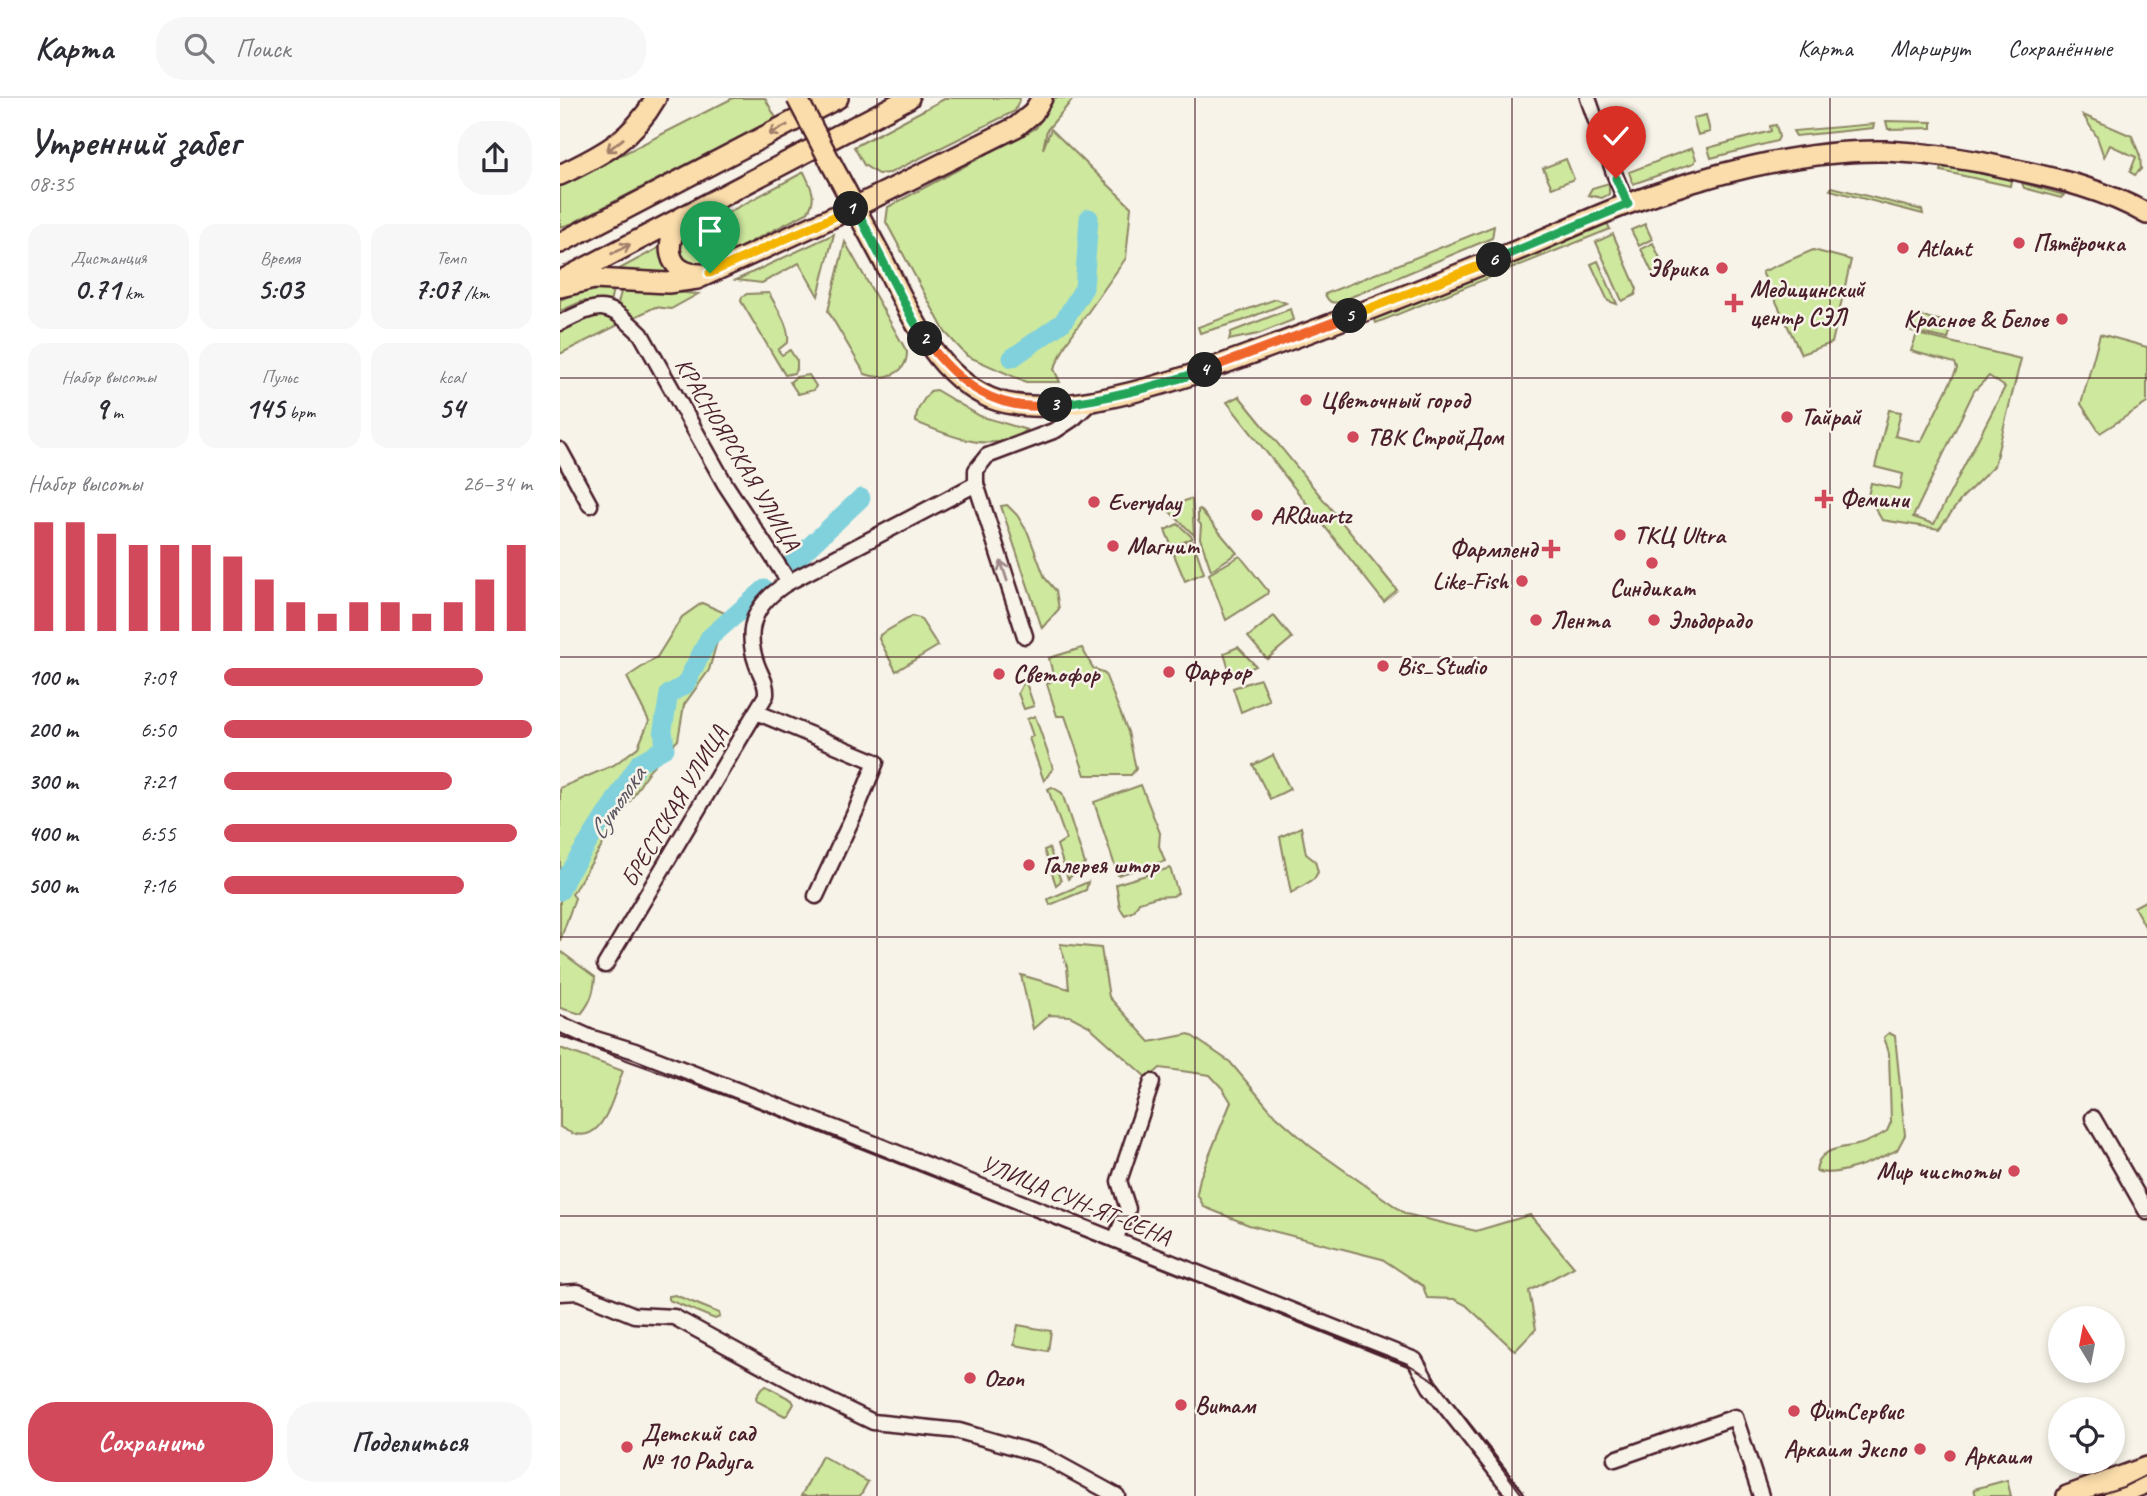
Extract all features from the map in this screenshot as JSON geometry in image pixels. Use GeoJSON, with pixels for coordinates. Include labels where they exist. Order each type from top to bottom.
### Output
{"type":"FeatureCollection","features":[{"type":"Feature","properties":{"kind":"main road"},"geometry":{"type":"LineString","coordinates":[[560,175],[620,143],[656,98]]}},
{"type":"Feature","properties":{"kind":"main road"},"geometry":{"type":"LineString","coordinates":[[797,98],[913,320],[936,354],[962,381],[989,397],[1016,405],[1041,407],[1095,399],[1168,383],[1491,261],[1628,204],[1754,166],[1838,153],[1884,151],[1966,158],[2102,192],[2147,214]]}},
{"type":"Feature","properties":{"kind":"main road"},"geometry":{"type":"LineString","coordinates":[[560,243],[838,98]]}},
{"type":"Feature","properties":{"kind":"main road"},"geometry":{"type":"LineString","coordinates":[[560,281],[909,98]]}},
{"type":"Feature","properties":{"kind":"main road"},"geometry":{"type":"LineString","coordinates":[[1023,123],[1030,112],[1031,98]]}},
{"type":"Feature","properties":{"kind":"main road"},"geometry":{"type":"LineString","coordinates":[[560,287],[603,279],[677,282],[710,273],[855,207],[1023,123],[1042,98]]}},
{"type":"Feature","properties":{"kind":"main road"},"geometry":{"type":"LineString","coordinates":[[560,231],[643,200]]}},
{"type":"Feature","properties":{"kind":"main road"},"geometry":{"type":"LineString","coordinates":[[688,214],[670,237],[671,255],[684,272],[710,273]]}},
{"type":"Feature","properties":{"kind":"main road"},"geometry":{"type":"LineString","coordinates":[[2067,1496],[2147,1467]]}},
{"type":"Feature","properties":{"kind":"main road"},"geometry":{"type":"LineString","coordinates":[[2114,1496],[2147,1483]]}},
{"type":"Feature","properties":{"kind":"street"},"geometry":{"type":"LineString","coordinates":[[1588,98],[1614,173],[1628,204]]}},
{"type":"Feature","properties":{"kind":"street","name":"КРАСНОЯРСКАЯ УЛИЦА"},"geometry":{"type":"LineString","coordinates":[[560,323],[589,308],[600,307],[609,309],[641,334],[725,484],[789,582],[769,596],[755,617],[751,631],[758,667]]}},
{"type":"Feature","properties":{"kind":"street"},"geometry":{"type":"LineString","coordinates":[[1025,636],[976,484],[976,470],[987,456],[1056,430],[1095,399]]}},
{"type":"Feature","properties":{"kind":"street"},"geometry":{"type":"LineString","coordinates":[[560,450],[590,505]]}},
{"type":"Feature","properties":{"kind":"street"},"geometry":{"type":"LineString","coordinates":[[789,582],[976,484]]}},
{"type":"Feature","properties":{"kind":"street","name":"БРЕСТСКАЯ УЛИЦА"},"geometry":{"type":"LineString","coordinates":[[606,965],[756,712],[766,690],[758,667]]}},
{"type":"Feature","properties":{"kind":"street"},"geometry":{"type":"LineString","coordinates":[[756,712],[876,762],[816,896]]}},
{"type":"Feature","properties":{"kind":"street","name":"УЛИЦА СУН-ЯТ-СЕНА"},"geometry":{"type":"LineString","coordinates":[[560,1024],[840,1130],[1415,1360],[1430,1387],[1516,1496]]}},
{"type":"Feature","properties":{"kind":"street"},"geometry":{"type":"LineString","coordinates":[[1115,1240],[1128,1209],[1119,1181],[1152,1082]]}},
{"type":"Feature","properties":{"kind":"street"},"geometry":{"type":"LineString","coordinates":[[2093,1118],[2147,1212]]}},
{"type":"Feature","properties":{"kind":"street"},"geometry":{"type":"LineString","coordinates":[[560,1293],[578,1292],[634,1315],[674,1317],[813,1393],[873,1422],[959,1431],[1042,1455],[1117,1496]]}},
{"type":"Feature","properties":{"kind":"street"},"geometry":{"type":"LineString","coordinates":[[1615,1459],[1735,1417],[1761,1496]]}},
{"type":"Feature","properties":{"kind":"green space"},"geometry":{"type":"Polygon","coordinates":[[[733,98],[765,98],[776,118],[571,224],[560,227],[560,186],[733,98]]]}},
{"type":"Feature","properties":{"kind":"green space"},"geometry":{"type":"Polygon","coordinates":[[[946,98],[1020,98],[1015,111],[890,173],[878,174],[864,165],[854,147],[946,98]]]}},
{"type":"Feature","properties":{"kind":"green space"},"geometry":{"type":"Polygon","coordinates":[[[1054,98],[1074,98],[1047,130],[1043,149],[1051,129],[1131,207],[1126,258],[1067,342],[1054,369],[1060,382],[1026,382],[967,356],[945,332],[886,222],[888,207],[1036,128],[1054,98]]]}},
{"type":"Feature","properties":{"kind":"green space"},"geometry":{"type":"Polygon","coordinates":[[[1706,115],[1710,132],[1698,135],[1693,118],[1706,115]]]}},
{"type":"Feature","properties":{"kind":"green space"},"geometry":{"type":"Polygon","coordinates":[[[2083,115],[2132,136],[2140,156],[2141,169],[2135,175],[2130,172],[2136,157],[2110,145],[2104,157],[2097,137],[2083,115]]]}},
{"type":"Feature","properties":{"kind":"green space"},"geometry":{"type":"Polygon","coordinates":[[[1886,121],[1932,122],[1932,128],[1888,129],[1886,121]]]}},
{"type":"Feature","properties":{"kind":"green space"},"geometry":{"type":"Polygon","coordinates":[[[1874,124],[1873,128],[1796,136],[1793,131],[1874,124]]]}},
{"type":"Feature","properties":{"kind":"green space"},"geometry":{"type":"Polygon","coordinates":[[[1776,125],[1779,137],[1777,141],[1711,158],[1708,148],[1771,131],[1770,126],[1776,125]]]}},
{"type":"Feature","properties":{"kind":"green space"},"geometry":{"type":"Polygon","coordinates":[[[1692,148],[1696,159],[1694,163],[1633,184],[1629,172],[1692,148]]]}},
{"type":"Feature","properties":{"kind":"green space"},"geometry":{"type":"Polygon","coordinates":[[[1566,159],[1574,179],[1552,188],[1543,168],[1566,159]]]}},
{"type":"Feature","properties":{"kind":"green space"},"geometry":{"type":"Polygon","coordinates":[[[1942,165],[2011,180],[2010,186],[1941,171],[1942,165]]]}},
{"type":"Feature","properties":{"kind":"green space"},"geometry":{"type":"Polygon","coordinates":[[[804,172],[813,197],[807,213],[696,270],[686,268],[676,246],[682,237],[804,172]]]}},
{"type":"Feature","properties":{"kind":"green space"},"geometry":{"type":"Polygon","coordinates":[[[1609,183],[1609,194],[1602,198],[1588,195],[1592,188],[1609,183]]]}},
{"type":"Feature","properties":{"kind":"green space"},"geometry":{"type":"Polygon","coordinates":[[[2022,183],[2064,195],[2061,198],[2024,188],[2022,183]]]}},
{"type":"Feature","properties":{"kind":"green space"},"geometry":{"type":"Polygon","coordinates":[[[1832,187],[1922,210],[1923,214],[1830,190],[1832,187]]]}},
{"type":"Feature","properties":{"kind":"green space"},"geometry":{"type":"Polygon","coordinates":[[[1607,223],[1610,229],[1376,323],[1374,317],[1607,223]]]}},
{"type":"Feature","properties":{"kind":"green space"},"geometry":{"type":"Polygon","coordinates":[[[1645,224],[1652,239],[1639,246],[1631,230],[1645,224]]]}},
{"type":"Feature","properties":{"kind":"green space"},"geometry":{"type":"Polygon","coordinates":[[[1494,226],[1492,238],[1339,302],[1330,301],[1325,294],[1494,226]]]}},
{"type":"Feature","properties":{"kind":"green space"},"geometry":{"type":"Polygon","coordinates":[[[834,234],[818,296],[799,263],[762,283],[736,280],[834,234]]]}},
{"type":"Feature","properties":{"kind":"green space"},"geometry":{"type":"Polygon","coordinates":[[[1613,234],[1637,289],[1635,295],[1622,301],[1596,242],[1613,234]]]}},
{"type":"Feature","properties":{"kind":"green space"},"geometry":{"type":"Polygon","coordinates":[[[845,242],[907,352],[903,366],[893,374],[880,377],[865,374],[828,311],[845,242]]]}},
{"type":"Feature","properties":{"kind":"green space"},"geometry":{"type":"Polygon","coordinates":[[[1653,243],[1664,267],[1652,272],[1641,249],[1653,243]]]}},
{"type":"Feature","properties":{"kind":"green space"},"geometry":{"type":"Polygon","coordinates":[[[662,246],[677,275],[610,274],[662,246]]]}},
{"type":"Feature","properties":{"kind":"green space"},"geometry":{"type":"Polygon","coordinates":[[[1813,250],[1851,260],[1832,343],[1801,354],[1762,272],[1813,250]]]}},
{"type":"Feature","properties":{"kind":"green space"},"geometry":{"type":"Polygon","coordinates":[[[1598,261],[1617,304],[1608,301],[1591,264],[1598,261]]]}},
{"type":"Feature","properties":{"kind":"green space"},"geometry":{"type":"Polygon","coordinates":[[[614,284],[610,303],[583,301],[560,311],[560,300],[586,290],[614,284]]]}},
{"type":"Feature","properties":{"kind":"green space"},"geometry":{"type":"Polygon","coordinates":[[[622,288],[698,294],[671,309],[655,307],[631,319],[617,307],[622,288]]]}},
{"type":"Feature","properties":{"kind":"green space"},"geometry":{"type":"Polygon","coordinates":[[[769,293],[785,323],[788,336],[788,342],[778,350],[782,355],[790,350],[797,361],[794,373],[785,375],[741,301],[747,294],[769,293]]]}},
{"type":"Feature","properties":{"kind":"green space"},"geometry":{"type":"Polygon","coordinates":[[[1276,299],[1286,303],[1242,321],[1200,333],[1198,327],[1276,299]]]}},
{"type":"Feature","properties":{"kind":"green space"},"geometry":{"type":"Polygon","coordinates":[[[1290,309],[1293,320],[1258,334],[1229,340],[1231,332],[1290,309]]]}},
{"type":"Feature","properties":{"kind":"green space"},"geometry":{"type":"Polygon","coordinates":[[[596,311],[622,323],[560,354],[560,326],[596,311]]]}},
{"type":"Feature","properties":{"kind":"green space"},"geometry":{"type":"Polygon","coordinates":[[[1915,315],[1952,323],[1948,339],[1911,331],[1915,315]]]}},
{"type":"Feature","properties":{"kind":"green space"},"geometry":{"type":"Polygon","coordinates":[[[1917,334],[2021,359],[1994,466],[1963,497],[1939,529],[1882,520],[1868,496],[1871,483],[1900,489],[1903,474],[1875,467],[1889,410],[1901,412],[1895,436],[1921,442],[1957,369],[1955,363],[1911,351],[1917,334]],[[1989,376],[1974,391],[1913,517],[1934,524],[2005,387],[1989,376]]]}},
{"type":"Feature","properties":{"kind":"green space"},"geometry":{"type":"Polygon","coordinates":[[[2100,334],[2147,347],[2147,403],[2100,433],[2081,404],[2100,334]]]}},
{"type":"Feature","properties":{"kind":"green space"},"geometry":{"type":"Polygon","coordinates":[[[809,375],[816,386],[814,390],[798,394],[790,382],[796,377],[809,375]]]}},
{"type":"Feature","properties":{"kind":"green space"},"geometry":{"type":"Polygon","coordinates":[[[936,390],[980,416],[1027,430],[1014,438],[986,443],[957,438],[916,422],[922,402],[930,391],[936,390]]]}},
{"type":"Feature","properties":{"kind":"green space"},"geometry":{"type":"Polygon","coordinates":[[[1239,396],[1397,590],[1384,602],[1227,402],[1239,396]]]}},
{"type":"Feature","properties":{"kind":"green space"},"geometry":{"type":"Polygon","coordinates":[[[1192,500],[1194,535],[1167,509],[1192,500]]]}},
{"type":"Feature","properties":{"kind":"green space"},"geometry":{"type":"Polygon","coordinates":[[[1007,505],[1028,533],[1045,578],[1056,591],[1059,609],[1042,628],[1001,506],[1007,505]]]}},
{"type":"Feature","properties":{"kind":"green space"},"geometry":{"type":"Polygon","coordinates":[[[1200,509],[1237,553],[1211,570],[1200,538],[1200,509]]]}},
{"type":"Feature","properties":{"kind":"green space"},"geometry":{"type":"Polygon","coordinates":[[[1178,524],[1193,538],[1172,547],[1165,530],[1178,524]]]}},
{"type":"Feature","properties":{"kind":"green space"},"geometry":{"type":"Polygon","coordinates":[[[1193,541],[1204,573],[1185,581],[1172,550],[1193,541]]]}},
{"type":"Feature","properties":{"kind":"green space"},"geometry":{"type":"Polygon","coordinates":[[[1240,556],[1268,591],[1226,620],[1209,574],[1240,556]]]}},
{"type":"Feature","properties":{"kind":"green space"},"geometry":{"type":"Polygon","coordinates":[[[702,603],[725,613],[709,670],[684,705],[678,740],[650,769],[572,894],[575,898],[560,941],[560,788],[614,765],[638,747],[649,721],[627,677],[657,657],[682,617],[702,603]]]}},
{"type":"Feature","properties":{"kind":"green space"},"geometry":{"type":"Polygon","coordinates":[[[912,616],[920,618],[938,646],[896,671],[879,639],[880,635],[912,616]]]}},
{"type":"Feature","properties":{"kind":"green space"},"geometry":{"type":"Polygon","coordinates":[[[1274,616],[1292,638],[1267,659],[1248,637],[1274,616]]]}},
{"type":"Feature","properties":{"kind":"green space"},"geometry":{"type":"Polygon","coordinates":[[[1238,647],[1256,666],[1231,677],[1224,653],[1238,647]]]}},
{"type":"Feature","properties":{"kind":"green space"},"geometry":{"type":"Polygon","coordinates":[[[1082,648],[1093,668],[1105,674],[1128,732],[1136,769],[1131,775],[1085,775],[1065,716],[1057,716],[1047,684],[1054,679],[1049,658],[1082,648]]]}},
{"type":"Feature","properties":{"kind":"green space"},"geometry":{"type":"Polygon","coordinates":[[[1260,679],[1269,700],[1241,712],[1233,688],[1260,679]]]}},
{"type":"Feature","properties":{"kind":"green space"},"geometry":{"type":"Polygon","coordinates":[[[1025,680],[1034,706],[1024,709],[1018,693],[1025,680]]]}},
{"type":"Feature","properties":{"kind":"green space"},"geometry":{"type":"Polygon","coordinates":[[[1035,716],[1053,768],[1044,781],[1029,738],[1033,736],[1027,719],[1035,716]]]}},
{"type":"Feature","properties":{"kind":"green space"},"geometry":{"type":"Polygon","coordinates":[[[1273,755],[1290,789],[1270,799],[1253,765],[1273,755]]]}},
{"type":"Feature","properties":{"kind":"green space"},"geometry":{"type":"Polygon","coordinates":[[[1141,785],[1160,833],[1159,846],[1165,861],[1118,875],[1094,802],[1141,785]]]}},
{"type":"Feature","properties":{"kind":"green space"},"geometry":{"type":"Polygon","coordinates":[[[1052,787],[1062,793],[1085,864],[1068,879],[1057,845],[1066,839],[1048,789],[1052,787]]]}},
{"type":"Feature","properties":{"kind":"green space"},"geometry":{"type":"Polygon","coordinates":[[[1301,827],[1306,854],[1315,861],[1318,872],[1314,879],[1291,893],[1280,837],[1301,827]]]}},
{"type":"Feature","properties":{"kind":"green space"},"geometry":{"type":"Polygon","coordinates":[[[1049,848],[1061,881],[1056,885],[1044,850],[1049,848]]]}},
{"type":"Feature","properties":{"kind":"green space"},"geometry":{"type":"Polygon","coordinates":[[[1170,868],[1178,893],[1139,902],[1134,911],[1125,915],[1120,908],[1116,884],[1170,868]]]}},
{"type":"Feature","properties":{"kind":"green space"},"geometry":{"type":"Polygon","coordinates":[[[1088,882],[1086,890],[1050,905],[1048,899],[1088,882]]]}},
{"type":"Feature","properties":{"kind":"green space"},"geometry":{"type":"Polygon","coordinates":[[[2147,900],[2147,930],[2134,907],[2147,900]]]}},
{"type":"Feature","properties":{"kind":"green space"},"geometry":{"type":"Polygon","coordinates":[[[1060,944],[1101,948],[1109,997],[1150,1042],[1189,1034],[1230,1062],[1272,1112],[1310,1146],[1406,1214],[1476,1231],[1530,1215],[1574,1267],[1529,1291],[1536,1329],[1515,1351],[1466,1305],[1454,1299],[1427,1298],[1423,1286],[1382,1259],[1249,1225],[1204,1207],[1197,1194],[1200,1178],[1231,1102],[1210,1075],[1160,1068],[1148,1079],[1089,1026],[1070,1016],[1049,1015],[1033,1029],[1021,975],[1069,989],[1067,967],[1060,944]]]}},
{"type":"Feature","properties":{"kind":"green space"},"geometry":{"type":"Polygon","coordinates":[[[560,951],[595,977],[591,997],[581,1014],[560,1008],[560,951]]]}},
{"type":"Feature","properties":{"kind":"green space"},"geometry":{"type":"Polygon","coordinates":[[[1889,1033],[1895,1036],[1905,1135],[1897,1150],[1869,1163],[1835,1172],[1816,1171],[1821,1157],[1827,1153],[1864,1143],[1887,1131],[1891,1122],[1889,1053],[1884,1037],[1889,1033]]]}},
{"type":"Feature","properties":{"kind":"green space"},"geometry":{"type":"Polygon","coordinates":[[[560,1048],[623,1071],[603,1121],[586,1134],[574,1134],[560,1127],[560,1048]]]}},
{"type":"Feature","properties":{"kind":"green space"},"geometry":{"type":"Polygon","coordinates":[[[675,1295],[719,1313],[720,1317],[715,1319],[669,1300],[669,1296],[675,1295]]]}},
{"type":"Feature","properties":{"kind":"green space"},"geometry":{"type":"Polygon","coordinates":[[[1018,1325],[1051,1331],[1048,1351],[1014,1345],[1018,1325]]]}},
{"type":"Feature","properties":{"kind":"green space"},"geometry":{"type":"Polygon","coordinates":[[[766,1386],[792,1400],[794,1404],[788,1414],[785,1416],[757,1401],[756,1397],[766,1386]]]}},
{"type":"Feature","properties":{"kind":"green space"},"geometry":{"type":"Polygon","coordinates":[[[822,1456],[868,1482],[860,1496],[801,1496],[822,1456]]]}},
{"type":"Feature","properties":{"kind":"green space"},"geometry":{"type":"Polygon","coordinates":[[[2007,1480],[2011,1496],[1976,1496],[1974,1489],[2007,1480]]]}},
{"type":"Feature","properties":{"kind":"waterway","name":"Сутолока"},"geometry":{"type":"LineString","coordinates":[[1012,358],[1063,322],[1084,288],[1089,218]]}},
{"type":"Feature","properties":{"kind":"waterway","name":"Сутолока"},"geometry":{"type":"LineString","coordinates":[[792,563],[861,498]]}},
{"type":"Feature","properties":{"kind":"waterway","name":"Сутолока"},"geometry":{"type":"LineString","coordinates":[[560,891],[568,874],[640,762],[665,748],[663,729],[669,694],[685,685],[709,638],[765,589]]}},
{"type":"Feature","properties":{"kind":"tram line"},"geometry":{"type":"LineString","coordinates":[[560,1036],[743,1102],[1408,1364],[1438,1383],[1523,1496]]}},
{"type":"Feature","properties":{"kind":"tram line"},"geometry":{"type":"LineString","coordinates":[[2095,1496],[2123,1487],[2147,1475]]}},
{"type":"Feature","properties":{"kind":"place","name":"Пятёрочка"},"geometry":{"type":"Point","coordinates":[2019,243]}},
{"type":"Feature","properties":{"kind":"place","name":"Atlant"},"geometry":{"type":"Point","coordinates":[1903,248]}},
{"type":"Feature","properties":{"kind":"place","name":"Эврика"},"geometry":{"type":"Point","coordinates":[1722,268]}},
{"type":"Feature","properties":{"kind":"place","name":"Медицинский центр СЭЛ"},"geometry":{"type":"Point","coordinates":[1734,303]}},
{"type":"Feature","properties":{"kind":"place","name":"Красное & Белое"},"geometry":{"type":"Point","coordinates":[2062,319]}},
{"type":"Feature","properties":{"kind":"place","name":"Цветочный город"},"geometry":{"type":"Point","coordinates":[1306,400]}},
{"type":"Feature","properties":{"kind":"place","name":"Тайрай"},"geometry":{"type":"Point","coordinates":[1787,417]}},
{"type":"Feature","properties":{"kind":"place","name":"ТВК СтройДом"},"geometry":{"type":"Point","coordinates":[1353,437]}},
{"type":"Feature","properties":{"kind":"place","name":"Фемини"},"geometry":{"type":"Point","coordinates":[1824,499]}},
{"type":"Feature","properties":{"kind":"place","name":"Everyday"},"geometry":{"type":"Point","coordinates":[1094,502]}},
{"type":"Feature","properties":{"kind":"place","name":"ARQuartz"},"geometry":{"type":"Point","coordinates":[1257,515]}},
{"type":"Feature","properties":{"kind":"place","name":"ТКЦ Ultra"},"geometry":{"type":"Point","coordinates":[1620,535]}},
{"type":"Feature","properties":{"kind":"place","name":"Магнит"},"geometry":{"type":"Point","coordinates":[1113,546]}},
{"type":"Feature","properties":{"kind":"place","name":"Фармленд"},"geometry":{"type":"Point","coordinates":[1551,549]}},
{"type":"Feature","properties":{"kind":"place","name":"Синдикат"},"geometry":{"type":"Point","coordinates":[1652,563]}},
{"type":"Feature","properties":{"kind":"place","name":"Like-Fish"},"geometry":{"type":"Point","coordinates":[1522,581]}},
{"type":"Feature","properties":{"kind":"place","name":"Лента"},"geometry":{"type":"Point","coordinates":[1536,620]}},
{"type":"Feature","properties":{"kind":"place","name":"Эльдорадо"},"geometry":{"type":"Point","coordinates":[1654,620]}},
{"type":"Feature","properties":{"kind":"place","name":"Bis_Studio"},"geometry":{"type":"Point","coordinates":[1383,666]}},
{"type":"Feature","properties":{"kind":"place","name":"Фарфор"},"geometry":{"type":"Point","coordinates":[1169,672]}},
{"type":"Feature","properties":{"kind":"place","name":"Светофор"},"geometry":{"type":"Point","coordinates":[999,674]}},
{"type":"Feature","properties":{"kind":"place","name":"Галерея штор"},"geometry":{"type":"Point","coordinates":[1029,865]}},
{"type":"Feature","properties":{"kind":"place","name":"Мир чистоты"},"geometry":{"type":"Point","coordinates":[2014,1171]}},
{"type":"Feature","properties":{"kind":"place","name":"Ozon"},"geometry":{"type":"Point","coordinates":[970,1378]}},
{"type":"Feature","properties":{"kind":"place","name":"Витам"},"geometry":{"type":"Point","coordinates":[1181,1405]}},
{"type":"Feature","properties":{"kind":"place","name":"ФитСервис"},"geometry":{"type":"Point","coordinates":[1794,1411]}},
{"type":"Feature","properties":{"kind":"place","name":"Детский сад № 10 Радуга"},"geometry":{"type":"Point","coordinates":[627,1447]}},
{"type":"Feature","properties":{"kind":"place","name":"Аркаим Экспо"},"geometry":{"type":"Point","coordinates":[1920,1449]}},
{"type":"Feature","properties":{"kind":"place","name":"Аркаим"},"geometry":{"type":"Point","coordinates":[1950,1456]}},
{"type":"Feature","properties":{"kind":"route"},"geometry":{"type":"LineString","coordinates":[[710,273],[855,207],[913,320],[936,354],[962,381],[989,397],[1016,405],[1041,407],[1095,399],[1168,383],[1491,261],[1628,204],[1616,178]]}}]}
